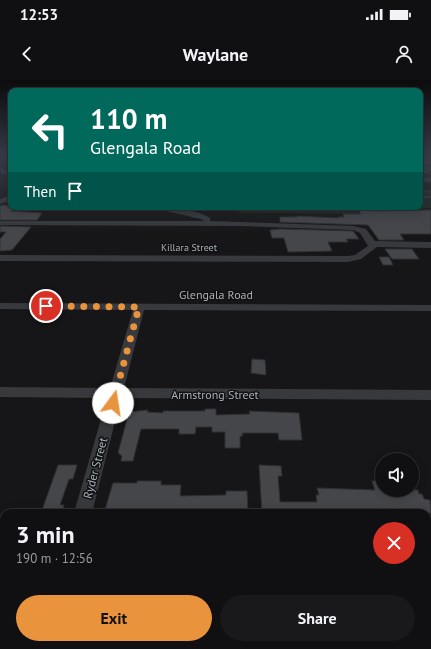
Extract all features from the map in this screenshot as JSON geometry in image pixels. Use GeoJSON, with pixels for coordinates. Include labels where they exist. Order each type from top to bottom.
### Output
{"type":"FeatureCollection","features":[{"type":"Feature","properties":{"kind":"street"},"geometry":{"type":"LineString","coordinates":[[164,210],[206,222]]}},
{"type":"Feature","properties":{"kind":"street"},"geometry":{"type":"LineString","coordinates":[[0,223],[206,222],[354,228],[363,231],[373,245]]}},
{"type":"Feature","properties":{"kind":"street","name":"Killara Street"},"geometry":{"type":"LineString","coordinates":[[0,258],[348,259],[358,257],[373,245],[431,245]]}},
{"type":"Feature","properties":{"kind":"street","name":"Glengala Road"},"geometry":{"type":"LineString","coordinates":[[0,306],[431,308]]}},
{"type":"Feature","properties":{"kind":"street","name":"Ryder Street"},"geometry":{"type":"LineString","coordinates":[[84,509],[139,307]]}},
{"type":"Feature","properties":{"kind":"street","name":"Armstrong Street"},"geometry":{"type":"LineString","coordinates":[[0,392],[431,395]]}},
{"type":"Feature","properties":{"kind":"shaded area"},"geometry":{"type":"Polygon","coordinates":[[[423,189],[431,190],[431,208],[423,208],[423,189]]]}},
{"type":"Feature","properties":{"kind":"shaded area"},"geometry":{"type":"Polygon","coordinates":[[[228,210],[357,210],[359,214],[244,213],[228,210]]]}},
{"type":"Feature","properties":{"kind":"building"},"geometry":{"type":"Polygon","coordinates":[[[0,206],[8,206],[8,210],[13,210],[11,211],[42,213],[37,220],[0,220],[0,206]]]}},
{"type":"Feature","properties":{"kind":"building"},"geometry":{"type":"Polygon","coordinates":[[[358,210],[431,210],[431,234],[400,234],[404,240],[379,240],[368,225],[280,222],[280,217],[297,216],[338,218],[344,217],[343,214],[361,214],[358,210]]]}},
{"type":"Feature","properties":{"kind":"building"},"geometry":{"type":"Polygon","coordinates":[[[0,226],[31,227],[12,250],[0,251],[0,239],[6,232],[0,232],[0,226]]]}},
{"type":"Feature","properties":{"kind":"building"},"geometry":{"type":"Polygon","coordinates":[[[270,230],[353,231],[359,239],[346,239],[348,242],[328,242],[332,251],[288,252],[284,238],[272,238],[270,230]]]}},
{"type":"Feature","properties":{"kind":"building"},"geometry":{"type":"Polygon","coordinates":[[[385,249],[412,249],[419,259],[392,259],[385,249]]]}},
{"type":"Feature","properties":{"kind":"building"},"geometry":{"type":"Polygon","coordinates":[[[379,257],[389,257],[393,265],[383,265],[379,257]]]}},
{"type":"Feature","properties":{"kind":"building"},"geometry":{"type":"Polygon","coordinates":[[[252,359],[265,360],[266,375],[251,373],[252,359]]]}},
{"type":"Feature","properties":{"kind":"building"},"geometry":{"type":"Polygon","coordinates":[[[205,409],[216,409],[216,415],[250,414],[249,411],[299,413],[302,440],[279,440],[278,433],[242,433],[243,436],[240,436],[240,448],[225,448],[225,432],[212,432],[212,427],[196,427],[195,434],[179,434],[179,429],[141,429],[133,461],[121,461],[122,456],[118,453],[129,412],[148,410],[147,412],[163,413],[163,411],[205,411],[205,409]]]}},
{"type":"Feature","properties":{"kind":"building"},"geometry":{"type":"Polygon","coordinates":[[[58,465],[77,465],[73,479],[69,479],[60,505],[64,505],[63,509],[42,509],[58,465]]]}},
{"type":"Feature","properties":{"kind":"building"},"geometry":{"type":"Polygon","coordinates":[[[259,465],[281,466],[282,476],[278,476],[280,502],[317,502],[316,495],[319,495],[317,488],[375,490],[375,497],[419,497],[419,494],[422,494],[424,499],[430,500],[431,509],[262,509],[259,465]]]}},
{"type":"Feature","properties":{"kind":"building"},"geometry":{"type":"Polygon","coordinates":[[[137,481],[161,481],[161,485],[181,485],[180,496],[226,495],[226,491],[247,491],[248,509],[105,509],[113,483],[137,483],[137,481]]]}},
{"type":"Feature","properties":{"kind":"building"},"geometry":{"type":"Polygon","coordinates":[[[372,481],[375,481],[375,490],[372,481]]]}},
{"type":"Feature","properties":{"kind":"waterway"},"geometry":{"type":"LineString","coordinates":[[423,197],[431,197]]}},
{"type":"Feature","properties":{"kind":"route"},"geometry":{"type":"LineString","coordinates":[[46,306],[139,307],[113,403]]}}]}
